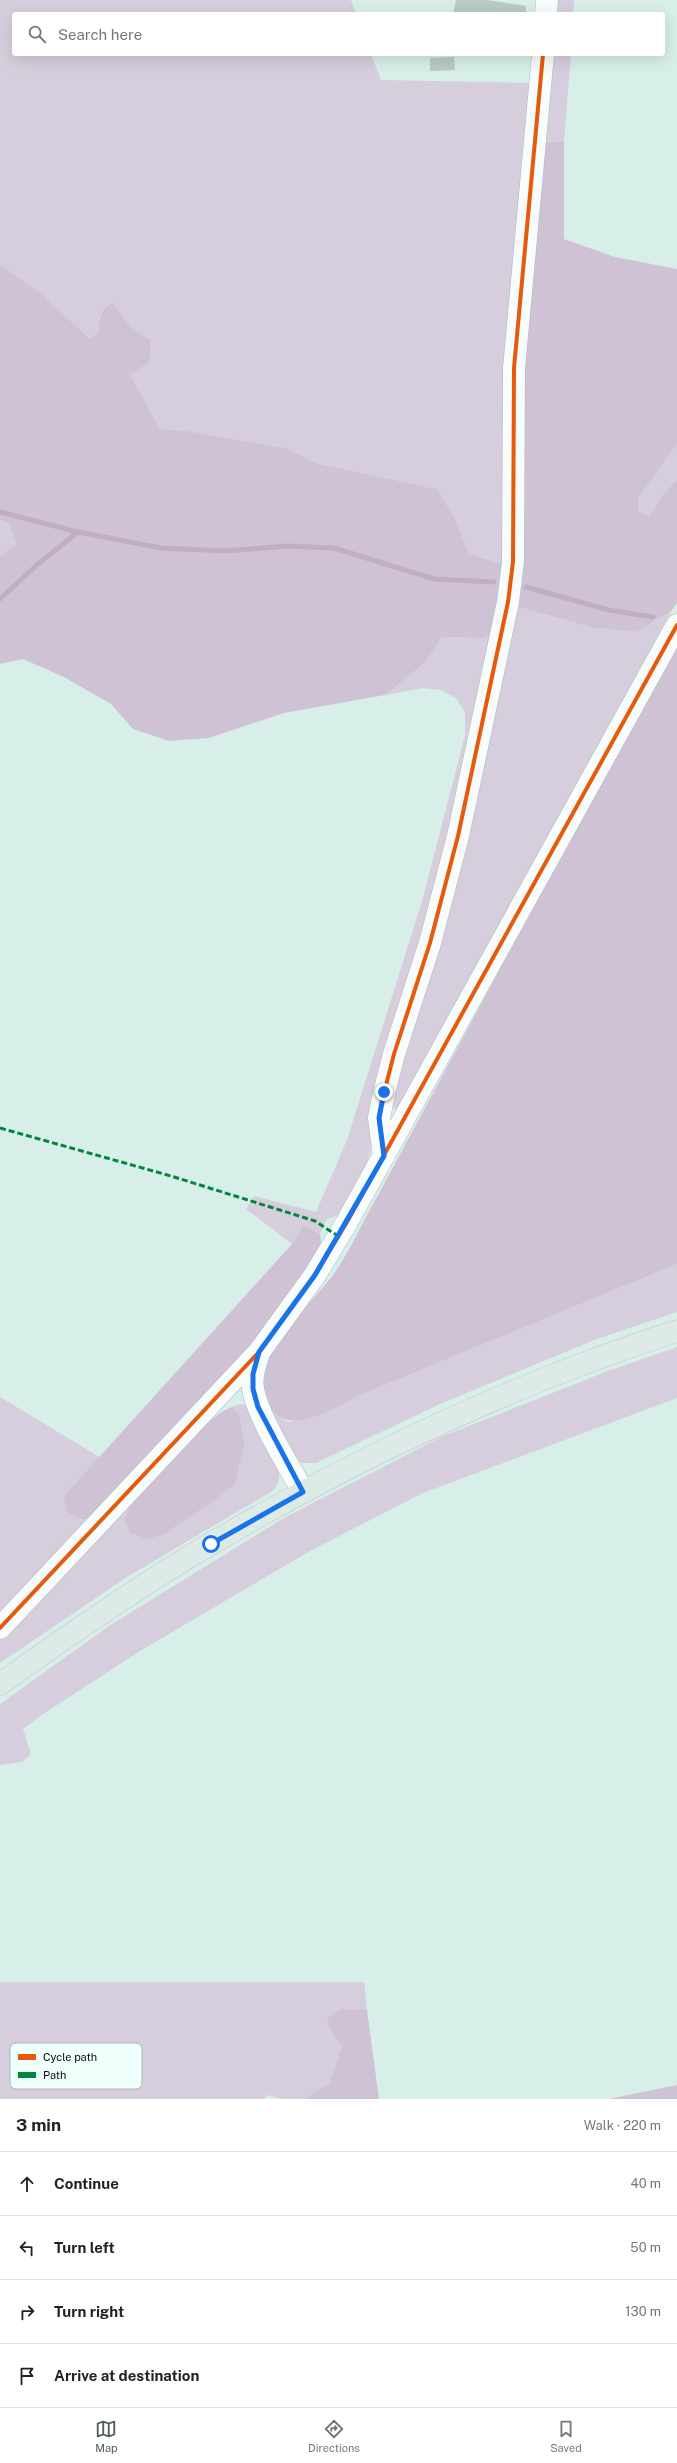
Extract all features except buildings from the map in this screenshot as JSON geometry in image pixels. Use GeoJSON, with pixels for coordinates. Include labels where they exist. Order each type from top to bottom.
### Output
{"type":"FeatureCollection","features":[{"type":"Feature","properties":{"kind":"main road"},"geometry":{"type":"LineString","coordinates":[[0,1684],[76,1631],[205,1548],[303,1492],[420,1433],[499,1398],[570,1369],[677,1331]]}},
{"type":"Feature","properties":{"kind":"street"},"geometry":{"type":"LineString","coordinates":[[546,12],[547,0]]}},
{"type":"Feature","properties":{"kind":"street"},"geometry":{"type":"LineString","coordinates":[[384,1156],[379,1118],[384,1092],[394,1054],[430,943],[458,836],[508,602],[513,562],[514,368],[543,56]]}},
{"type":"Feature","properties":{"kind":"street"},"geometry":{"type":"LineString","coordinates":[[0,1628],[259,1352],[315,1275],[384,1156],[677,625]]}},
{"type":"Feature","properties":{"kind":"street"},"geometry":{"type":"LineString","coordinates":[[259,1352],[253,1374],[253,1389],[258,1407],[303,1492]]}},
{"type":"Feature","properties":{"kind":"shaded area"},"geometry":{"type":"Polygon","coordinates":[[[0,0],[351,0],[355,12],[12,12],[12,56],[372,56],[381,80],[533,83],[503,564],[469,554],[456,520],[437,489],[316,463],[286,448],[188,431],[160,429],[130,374],[151,340],[134,329],[125,320],[113,303],[99,318],[98,333],[89,338],[42,294],[0,265],[0,0]]]}},
{"type":"Feature","properties":{"kind":"shaded area"},"geometry":{"type":"Polygon","coordinates":[[[553,0],[574,0],[573,12],[551,12],[553,0]]]}},
{"type":"Feature","properties":{"kind":"shaded area"},"geometry":{"type":"Polygon","coordinates":[[[548,56],[571,56],[564,141],[540,143],[548,56]]]}},
{"type":"Feature","properties":{"kind":"shaded area"},"geometry":{"type":"Polygon","coordinates":[[[564,141],[564,239],[615,257],[677,269],[677,444],[638,499],[638,512],[649,516],[665,492],[677,480],[677,603],[672,610],[637,632],[595,628],[514,606],[522,366],[540,143],[564,141]]]}},
{"type":"Feature","properties":{"kind":"shaded area"},"geometry":{"type":"Polygon","coordinates":[[[0,265],[42,294],[89,338],[98,333],[101,315],[105,309],[113,303],[125,320],[134,329],[151,340],[149,363],[130,374],[160,429],[188,431],[286,448],[316,463],[437,489],[456,520],[469,554],[503,564],[495,631],[484,638],[442,637],[425,663],[385,695],[284,713],[209,738],[169,741],[133,729],[111,704],[64,677],[23,659],[0,664],[0,557],[17,544],[9,523],[0,520],[0,265]]]}},
{"type":"Feature","properties":{"kind":"shaded area"},"geometry":{"type":"Polygon","coordinates":[[[677,444],[677,480],[665,492],[649,516],[638,512],[638,499],[677,444]]]}},
{"type":"Feature","properties":{"kind":"shaded area"},"geometry":{"type":"Polygon","coordinates":[[[0,520],[9,523],[18,544],[0,557],[0,520]]]}},
{"type":"Feature","properties":{"kind":"shaded area"},"geometry":{"type":"Polygon","coordinates":[[[514,606],[595,628],[637,632],[672,610],[400,1108],[395,1109],[390,1103],[514,606]]]}},
{"type":"Feature","properties":{"kind":"shaded area"},"geometry":{"type":"Polygon","coordinates":[[[495,631],[457,812],[373,1117],[370,1153],[362,1175],[340,1214],[327,1219],[320,1234],[308,1226],[302,1227],[292,1244],[246,1209],[254,1196],[316,1212],[347,1140],[423,898],[465,735],[465,712],[456,698],[441,690],[423,688],[385,695],[425,663],[442,637],[484,638],[495,631]]]}},
{"type":"Feature","properties":{"kind":"shaded area"},"geometry":{"type":"Polygon","coordinates":[[[677,641],[677,1264],[358,1396],[322,1414],[296,1421],[284,1419],[274,1413],[264,1393],[262,1379],[263,1370],[270,1353],[285,1331],[330,1279],[348,1251],[677,641]]]}},
{"type":"Feature","properties":{"kind":"shaded area"},"geometry":{"type":"Polygon","coordinates":[[[307,1226],[320,1234],[322,1248],[274,1318],[201,1408],[94,1519],[80,1519],[67,1512],[64,1496],[292,1244],[302,1227],[307,1226]]]}},
{"type":"Feature","properties":{"kind":"shaded area"},"geometry":{"type":"Polygon","coordinates":[[[677,1264],[677,1312],[597,1339],[440,1404],[316,1463],[301,1463],[289,1448],[270,1411],[288,1422],[311,1418],[358,1396],[677,1264]]]}},
{"type":"Feature","properties":{"kind":"shaded area"},"geometry":{"type":"Polygon","coordinates":[[[677,1347],[677,1398],[423,1493],[310,1551],[140,1651],[40,1716],[23,1729],[31,1754],[22,1762],[0,1765],[0,1704],[109,1626],[284,1518],[441,1437],[608,1371],[677,1347]]]}},
{"type":"Feature","properties":{"kind":"shaded area"},"geometry":{"type":"Polygon","coordinates":[[[0,1397],[101,1458],[64,1496],[94,1519],[0,1617],[0,1397]]]}},
{"type":"Feature","properties":{"kind":"shaded area"},"geometry":{"type":"Polygon","coordinates":[[[241,1404],[248,1406],[279,1469],[279,1480],[274,1490],[127,1577],[0,1663],[0,1637],[129,1507],[124,1520],[130,1533],[146,1539],[239,1414],[231,1407],[241,1404]]]}},
{"type":"Feature","properties":{"kind":"shaded area"},"geometry":{"type":"Polygon","coordinates":[[[231,1407],[239,1413],[244,1444],[235,1484],[209,1504],[162,1535],[146,1539],[130,1533],[124,1520],[129,1507],[190,1438],[218,1415],[231,1407]]]}},
{"type":"Feature","properties":{"kind":"shaded area"},"geometry":{"type":"Polygon","coordinates":[[[0,1982],[364,1982],[367,2010],[341,2009],[331,2032],[342,2046],[330,2082],[305,2099],[281,2099],[268,2095],[263,2099],[0,2099],[0,1982]]]}},
{"type":"Feature","properties":{"kind":"shaded area"},"geometry":{"type":"Polygon","coordinates":[[[341,2009],[367,2010],[379,2099],[305,2099],[330,2082],[342,2046],[331,2032],[327,2019],[341,2009]]]}},
{"type":"Feature","properties":{"kind":"shaded area"},"geometry":{"type":"Polygon","coordinates":[[[677,2085],[677,2099],[609,2099],[677,2085]]]}},
{"type":"Feature","properties":{"kind":"waterway"},"geometry":{"type":"LineString","coordinates":[[0,512],[78,532]]}},
{"type":"Feature","properties":{"kind":"waterway"},"geometry":{"type":"LineString","coordinates":[[0,599],[38,564],[78,532],[161,548],[225,551],[287,546],[334,548],[434,579],[494,582]]}},
{"type":"Feature","properties":{"kind":"waterway"},"geometry":{"type":"LineString","coordinates":[[526,587],[609,610],[653,617]]}},
{"type":"Feature","properties":{"kind":"marked path"},"geometry":{"type":"LineString","coordinates":[[0,1128],[171,1176],[315,1221],[338,1236]]}},
{"type":"Feature","properties":{"kind":"cycle path"},"geometry":{"type":"LineString","coordinates":[[384,1156],[379,1118],[384,1093],[394,1054],[430,943],[458,836],[508,602],[513,562],[514,368],[543,56]]}},
{"type":"Feature","properties":{"kind":"cycle path"},"geometry":{"type":"LineString","coordinates":[[0,1628],[259,1352],[315,1275],[347,1222],[677,625]]}},
{"type":"Feature","properties":{"kind":"route"},"geometry":{"type":"LineString","coordinates":[[211,1544],[303,1492],[258,1407],[253,1389],[253,1374],[259,1352],[315,1275],[384,1156],[379,1118],[384,1092]]}}]}
